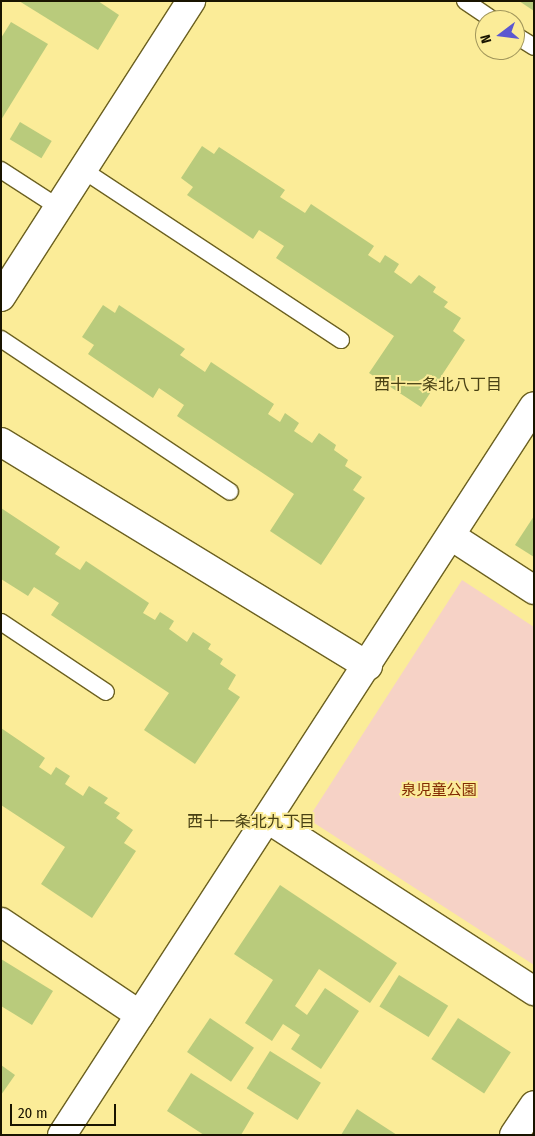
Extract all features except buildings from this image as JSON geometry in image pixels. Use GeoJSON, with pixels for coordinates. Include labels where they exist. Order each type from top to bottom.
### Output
{"type":"FeatureCollection","features":[{"type":"Feature","properties":{"kind":"street"},"geometry":{"type":"LineString","coordinates":[[1,297],[191,1]]}},
{"type":"Feature","properties":{"kind":"street"},"geometry":{"type":"LineString","coordinates":[[62,1135],[368,666],[534,406]]}},
{"type":"Feature","properties":{"kind":"street"},"geometry":{"type":"LineString","coordinates":[[1,442],[368,666]]}},
{"type":"Feature","properties":{"kind":"street"},"geometry":{"type":"LineString","coordinates":[[451,536],[534,590]]}},
{"type":"Feature","properties":{"kind":"street"},"geometry":{"type":"LineString","coordinates":[[268,819],[534,990]]}},
{"type":"Feature","properties":{"kind":"street"},"geometry":{"type":"LineString","coordinates":[[1,922],[140,1014]]}},
{"type":"Feature","properties":{"kind":"street"},"geometry":{"type":"LineString","coordinates":[[514,1135],[534,1105]]}},
{"type":"Feature","properties":{"kind":"lane"},"geometry":{"type":"LineString","coordinates":[[465,1],[478,10]]}},
{"type":"Feature","properties":{"kind":"lane"},"geometry":{"type":"LineString","coordinates":[[1,170],[58,207]]}},
{"type":"Feature","properties":{"kind":"lane"},"geometry":{"type":"LineString","coordinates":[[83,170],[341,340]]}},
{"type":"Feature","properties":{"kind":"lane"},"geometry":{"type":"LineString","coordinates":[[1,339],[230,492]]}},
{"type":"Feature","properties":{"kind":"lane"},"geometry":{"type":"LineString","coordinates":[[1,622],[106,692]]}},
{"type":"Feature","properties":{"kind":"green space","name":"泉児童公園"},"geometry":{"type":"Polygon","coordinates":[[[462,580],[534,627],[534,965],[308,819],[462,580]]]}},
{"type":"Feature","properties":{"kind":"district","name":"西十一条北八丁目"},"geometry":{"type":"Point","coordinates":[438,385]}},
{"type":"Feature","properties":{"kind":"district","name":"西十一条北九丁目"},"geometry":{"type":"Point","coordinates":[251,822]}}]}
